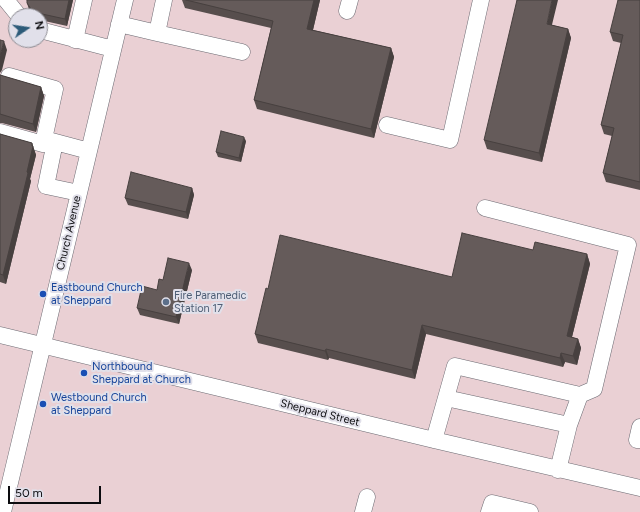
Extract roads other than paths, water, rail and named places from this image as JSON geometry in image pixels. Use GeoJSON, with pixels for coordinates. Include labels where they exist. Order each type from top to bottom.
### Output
{"type":"FeatureCollection","features":[{"type":"Feature","properties":{"kind":"street"},"geometry":{"type":"LineString","coordinates":[[6,0],[12,8]]}},
{"type":"Feature","properties":{"kind":"street"},"geometry":{"type":"LineString","coordinates":[[75,40],[84,0]]}},
{"type":"Feature","properties":{"kind":"street","name":"Church Avenue"},"geometry":{"type":"LineString","coordinates":[[3,512],[125,0]]}},
{"type":"Feature","properties":{"kind":"street"},"geometry":{"type":"LineString","coordinates":[[157,33],[164,0]]}},
{"type":"Feature","properties":{"kind":"street"},"geometry":{"type":"LineString","coordinates":[[386,125],[450,140],[481,0]]}},
{"type":"Feature","properties":{"kind":"street"},"geometry":{"type":"LineString","coordinates":[[119,24],[242,52]]}},
{"type":"Feature","properties":{"kind":"street"},"geometry":{"type":"LineString","coordinates":[[48,32],[113,49]]}},
{"type":"Feature","properties":{"kind":"street"},"geometry":{"type":"LineString","coordinates":[[9,76],[55,89],[46,186],[79,193]]}},
{"type":"Feature","properties":{"kind":"street"},"geometry":{"type":"LineString","coordinates":[[0,132],[43,144],[50,140],[89,151]]}},
{"type":"Feature","properties":{"kind":"street"},"geometry":{"type":"LineString","coordinates":[[434,440],[455,366],[580,395],[594,389],[628,244],[485,208]]}},
{"type":"Feature","properties":{"kind":"street","name":"Sheppard Street"},"geometry":{"type":"LineString","coordinates":[[0,335],[558,470],[640,488]]}},
{"type":"Feature","properties":{"kind":"street"},"geometry":{"type":"LineString","coordinates":[[558,470],[569,425],[580,395]]}},
{"type":"Feature","properties":{"kind":"street"},"geometry":{"type":"LineString","coordinates":[[446,398],[569,425]]}},
{"type":"Feature","properties":{"kind":"street"},"geometry":{"type":"LineString","coordinates":[[640,426],[637,440],[640,440]]}},
{"type":"Feature","properties":{"kind":"street"},"geometry":{"type":"LineString","coordinates":[[363,512],[367,497]]}},
{"type":"Feature","properties":{"kind":"street"},"geometry":{"type":"LineString","coordinates":[[489,512],[492,503],[530,512]]}},
{"type":"Feature","properties":{"kind":"place","name":"Eastbound Church at Sheppard"},"geometry":{"type":"Point","coordinates":[43,294]}},
{"type":"Feature","properties":{"kind":"place","name":"Fire Paramedic Station 17"},"geometry":{"type":"Point","coordinates":[166,302]}},
{"type":"Feature","properties":{"kind":"place","name":"Northbound Sheppard at Church"},"geometry":{"type":"Point","coordinates":[84,373]}},
{"type":"Feature","properties":{"kind":"place","name":"Westbound Church at Sheppard"},"geometry":{"type":"Point","coordinates":[43,404]}}]}
